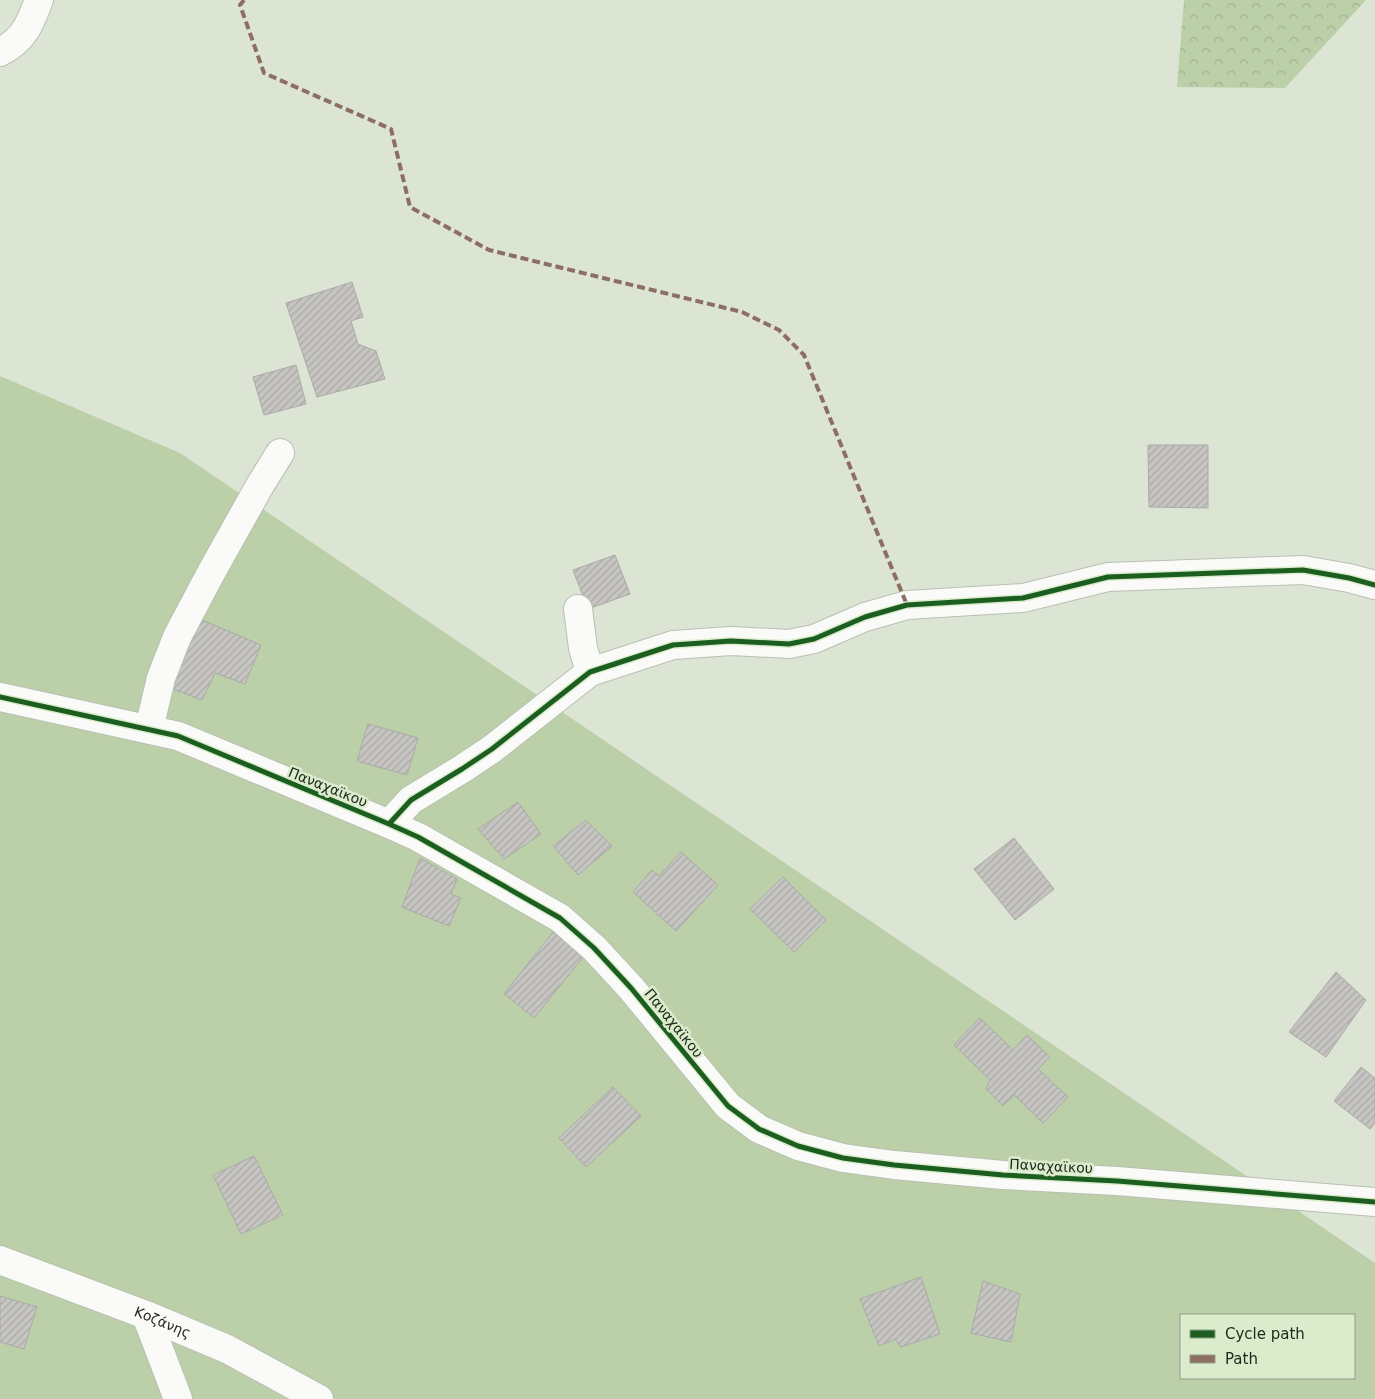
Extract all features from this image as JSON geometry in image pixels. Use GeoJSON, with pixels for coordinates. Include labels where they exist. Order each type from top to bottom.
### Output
{"type":"FeatureCollection","features":[{"type":"Feature","properties":{"kind":"street"},"geometry":{"type":"LineString","coordinates":[[0,52],[10,47],[21,37],[30,24],[39,0]]}},
{"type":"Feature","properties":{"kind":"street"},"geometry":{"type":"LineString","coordinates":[[149,729],[161,678],[177,637],[259,487],[280,453]]}},
{"type":"Feature","properties":{"kind":"street"},"geometry":{"type":"LineString","coordinates":[[389,824],[411,800],[492,749],[590,672],[673,645],[731,640],[790,644],[814,639],[865,617],[907,605],[1023,598],[1108,577],[1303,570],[1375,584]]}},
{"type":"Feature","properties":{"kind":"street"},"geometry":{"type":"LineString","coordinates":[[578,609],[583,648],[590,672]]}},
{"type":"Feature","properties":{"kind":"street","name":"Παναχαϊκου"},"geometry":{"type":"LineString","coordinates":[[0,697],[172,734],[418,837],[560,918],[594,948],[631,988],[728,1106],[759,1129],[798,1146],[843,1158],[894,1165],[1003,1175],[1117,1180],[1375,1202]]}},
{"type":"Feature","properties":{"kind":"street","name":"Κοζάνης"},"geometry":{"type":"LineString","coordinates":[[0,1260],[146,1315],[227,1349],[319,1399]]}},
{"type":"Feature","properties":{"kind":"street"},"geometry":{"type":"LineString","coordinates":[[146,1315],[178,1399]]}},
{"type":"Feature","properties":{"kind":"green space"},"geometry":{"type":"Polygon","coordinates":[[[1184,0],[1366,0],[1285,88],[1177,87],[1184,0]]]}},
{"type":"Feature","properties":{"kind":"green space"},"geometry":{"type":"Polygon","coordinates":[[[0,376],[180,453],[1375,1263],[1375,1399],[0,1399],[0,376]]]}},
{"type":"Feature","properties":{"kind":"building"},"geometry":{"type":"Polygon","coordinates":[[[352,282],[363,317],[351,321],[358,344],[376,351],[385,379],[317,397],[286,303],[352,282]]]}},
{"type":"Feature","properties":{"kind":"building"},"geometry":{"type":"Polygon","coordinates":[[[296,365],[306,404],[264,415],[253,377],[296,365]]]}},
{"type":"Feature","properties":{"kind":"building"},"geometry":{"type":"Polygon","coordinates":[[[1148,445],[1208,445],[1208,508],[1149,507],[1148,445]]]}},
{"type":"Feature","properties":{"kind":"building"},"geometry":{"type":"Polygon","coordinates":[[[615,555],[630,594],[588,609],[573,570],[615,555]]]}},
{"type":"Feature","properties":{"kind":"building"},"geometry":{"type":"Polygon","coordinates":[[[195,617],[261,645],[245,684],[215,673],[202,700],[165,686],[195,617]]]}},
{"type":"Feature","properties":{"kind":"building"},"geometry":{"type":"Polygon","coordinates":[[[368,724],[418,738],[407,775],[357,761],[368,724]]]}},
{"type":"Feature","properties":{"kind":"building"},"geometry":{"type":"Polygon","coordinates":[[[518,802],[541,834],[504,859],[478,829],[518,802]]]}},
{"type":"Feature","properties":{"kind":"building"},"geometry":{"type":"Polygon","coordinates":[[[586,820],[612,846],[578,875],[553,846],[586,820]]]}},
{"type":"Feature","properties":{"kind":"building"},"geometry":{"type":"Polygon","coordinates":[[[1014,838],[1054,889],[1015,920],[974,869],[1014,838]]]}},
{"type":"Feature","properties":{"kind":"building"},"geometry":{"type":"Polygon","coordinates":[[[681,852],[718,885],[676,931],[633,892],[652,870],[659,876],[681,852]]]}},
{"type":"Feature","properties":{"kind":"building"},"geometry":{"type":"Polygon","coordinates":[[[420,858],[457,879],[451,894],[461,898],[449,926],[402,907],[420,858]]]}},
{"type":"Feature","properties":{"kind":"building"},"geometry":{"type":"Polygon","coordinates":[[[783,877],[826,920],[794,952],[750,909],[783,877]]]}},
{"type":"Feature","properties":{"kind":"building"},"geometry":{"type":"Polygon","coordinates":[[[553,932],[584,956],[534,1018],[504,994],[553,932]]]}},
{"type":"Feature","properties":{"kind":"building"},"geometry":{"type":"Polygon","coordinates":[[[1336,972],[1366,1000],[1326,1057],[1289,1032],[1336,972]]]}},
{"type":"Feature","properties":{"kind":"building"},"geometry":{"type":"Polygon","coordinates":[[[980,1018],[1013,1050],[1027,1035],[1050,1057],[1038,1069],[1068,1097],[1043,1123],[1014,1095],[1003,1106],[986,1089],[990,1080],[954,1045],[980,1018]]]}},
{"type":"Feature","properties":{"kind":"building"},"geometry":{"type":"Polygon","coordinates":[[[1361,1067],[1375,1078],[1375,1123],[1370,1129],[1334,1101],[1361,1067]]]}},
{"type":"Feature","properties":{"kind":"building"},"geometry":{"type":"Polygon","coordinates":[[[613,1087],[641,1116],[586,1167],[559,1138],[613,1087]]]}},
{"type":"Feature","properties":{"kind":"building"},"geometry":{"type":"Polygon","coordinates":[[[254,1156],[283,1215],[241,1234],[213,1175],[254,1156]]]}},
{"type":"Feature","properties":{"kind":"building"},"geometry":{"type":"Polygon","coordinates":[[[921,1277],[940,1334],[901,1347],[895,1339],[879,1346],[860,1299],[921,1277]]]}},
{"type":"Feature","properties":{"kind":"building"},"geometry":{"type":"Polygon","coordinates":[[[983,1281],[1020,1294],[1011,1342],[971,1333],[983,1281]]]}},
{"type":"Feature","properties":{"kind":"building"},"geometry":{"type":"Polygon","coordinates":[[[0,1296],[37,1307],[24,1349],[0,1342],[0,1296]]]}},
{"type":"Feature","properties":{"kind":"marked path"},"geometry":{"type":"LineString","coordinates":[[244,0],[240,5],[264,73],[391,129],[410,207],[489,250],[742,312],[779,330],[804,355],[907,605]]}},
{"type":"Feature","properties":{"kind":"cycle path"},"geometry":{"type":"LineString","coordinates":[[389,824],[411,800],[492,749],[590,672],[673,645],[731,641],[789,644],[814,639],[865,617],[907,605],[1023,598],[1108,577],[1303,570],[1349,578],[1375,585]]}},
{"type":"Feature","properties":{"kind":"cycle path"},"geometry":{"type":"LineString","coordinates":[[0,697],[178,736],[418,837],[560,918],[594,948],[631,988],[728,1106],[759,1129],[798,1146],[843,1158],[894,1165],[1003,1175],[1117,1181],[1375,1202]]}}]}
